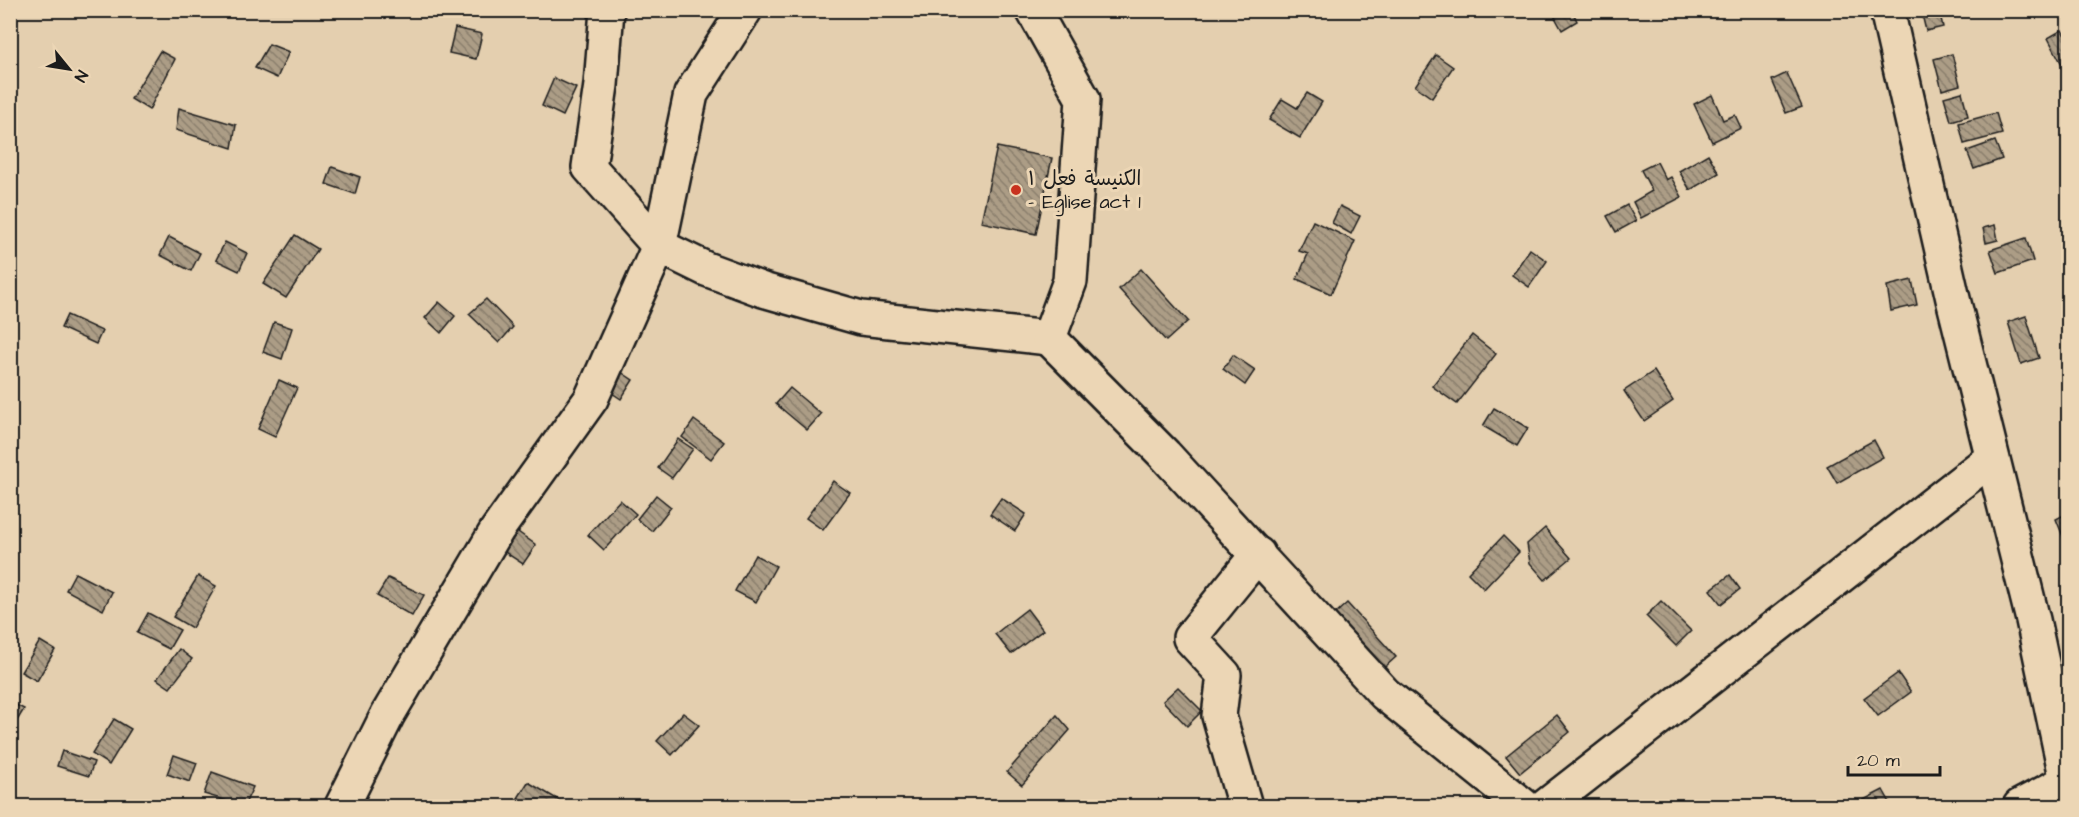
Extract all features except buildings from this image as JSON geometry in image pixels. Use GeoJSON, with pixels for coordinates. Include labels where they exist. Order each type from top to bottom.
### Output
{"type":"FeatureCollection","features":[{"type":"Feature","properties":{"kind":"street"},"geometry":{"type":"LineString","coordinates":[[607,10],[601,85],[589,167],[659,246],[706,269],[763,290],[861,318],[1049,338],[1165,455],[1385,694],[1524,807]]}},
{"type":"Feature","properties":{"kind":"street"},"geometry":{"type":"LineString","coordinates":[[342,807],[388,714],[497,530],[591,399],[659,246],[691,94],[745,10]]}},
{"type":"Feature","properties":{"kind":"street"},"geometry":{"type":"LineString","coordinates":[[1033,10],[1083,99],[1070,281],[1049,338]]}},
{"type":"Feature","properties":{"kind":"street"},"geometry":{"type":"LineString","coordinates":[[1887,10],[1992,458],[2033,620],[2068,784],[2020,807]]}},
{"type":"Feature","properties":{"kind":"street"},"geometry":{"type":"LineString","coordinates":[[1546,807],[1992,458]]}},
{"type":"Feature","properties":{"kind":"street"},"geometry":{"type":"LineString","coordinates":[[1245,807],[1219,716],[1224,675],[1190,638],[1258,554]]}},
{"type":"Feature","properties":{"kind":"place","name":"الكنيسة فعل ۱ – Eglise act 1"},"geometry":{"type":"Point","coordinates":[1016,190]}}]}
